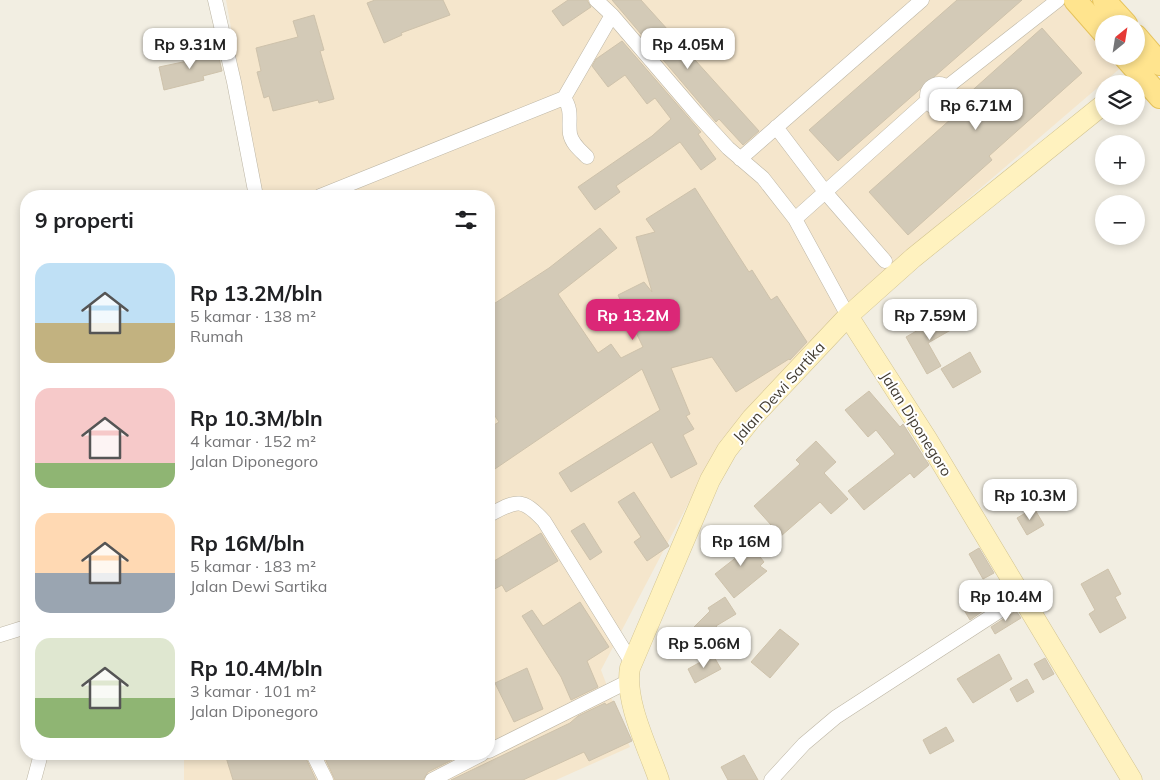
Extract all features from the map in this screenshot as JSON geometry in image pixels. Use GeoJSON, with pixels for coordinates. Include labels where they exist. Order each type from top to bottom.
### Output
{"type":"FeatureCollection","features":[{"type":"Feature","properties":{"kind":"main road"},"geometry":{"type":"LineString","coordinates":[[1075,0],[1095,23]]}},
{"type":"Feature","properties":{"kind":"main road"},"geometry":{"type":"LineString","coordinates":[[1104,0],[1118,15]]}},
{"type":"Feature","properties":{"kind":"main road"},"geometry":{"type":"LineString","coordinates":[[1145,46],[1159,62]]}},
{"type":"Feature","properties":{"kind":"main road"},"geometry":{"type":"LineString","coordinates":[[1145,87],[1160,97]]}},
{"type":"Feature","properties":{"kind":"street"},"geometry":{"type":"LineString","coordinates":[[215,0],[234,82],[255,190]]}},
{"type":"Feature","properties":{"kind":"street","name":"Jalan Diponegoro"},"geometry":{"type":"LineString","coordinates":[[596,0],[696,113],[740,159],[763,178],[795,219],[848,316],[926,439],[1132,780]]}},
{"type":"Feature","properties":{"kind":"street"},"geometry":{"type":"LineString","coordinates":[[740,159],[922,0]]}},
{"type":"Feature","properties":{"kind":"street"},"geometry":{"type":"LineString","coordinates":[[795,219],[928,100],[936,108],[946,106],[951,97],[947,87],[1058,0]]}},
{"type":"Feature","properties":{"kind":"street"},"geometry":{"type":"LineString","coordinates":[[335,190],[564,98],[612,16]]}},
{"type":"Feature","properties":{"kind":"street"},"geometry":{"type":"LineString","coordinates":[[1139,75],[1159,62]]}},
{"type":"Feature","properties":{"kind":"street"},"geometry":{"type":"LineString","coordinates":[[564,98],[571,116],[570,134],[575,145],[587,157]]}},
{"type":"Feature","properties":{"kind":"street","name":"Jalan Dewi Sartika"},"geometry":{"type":"LineString","coordinates":[[629,672],[685,534],[726,450],[752,418],[848,316],[913,258],[1095,111]]}},
{"type":"Feature","properties":{"kind":"street"},"geometry":{"type":"LineString","coordinates":[[776,127],[826,193],[885,260]]}},
{"type":"Feature","properties":{"kind":"street"},"geometry":{"type":"LineString","coordinates":[[495,513],[512,503],[523,502],[533,509],[544,521],[629,672],[630,698],[659,780]]}},
{"type":"Feature","properties":{"kind":"street"},"geometry":{"type":"LineString","coordinates":[[770,780],[804,744],[836,717],[1021,597]]}},
{"type":"Feature","properties":{"kind":"street"},"geometry":{"type":"LineString","coordinates":[[0,635],[20,629]]}},
{"type":"Feature","properties":{"kind":"street"},"geometry":{"type":"LineString","coordinates":[[495,747],[629,672]]}},
{"type":"Feature","properties":{"kind":"street"},"geometry":{"type":"LineString","coordinates":[[34,780],[39,760]]}},
{"type":"Feature","properties":{"kind":"street"},"geometry":{"type":"LineString","coordinates":[[316,760],[326,780]]}},
{"type":"Feature","properties":{"kind":"street"},"geometry":{"type":"LineString","coordinates":[[432,780],[470,760]]}},
{"type":"Feature","properties":{"kind":"shaded area"},"geometry":{"type":"Polygon","coordinates":[[[226,0],[1067,0],[1095,32],[1095,65],[1124,65],[1112,75],[1095,75],[1095,90],[892,264],[722,439],[601,670],[630,747],[556,780],[184,780],[184,760],[495,760],[495,190],[260,190],[226,0]]]}},
{"type":"Feature","properties":{"kind":"building"},"geometry":{"type":"Polygon","coordinates":[[[375,0],[443,0],[450,15],[401,33],[402,35],[384,43],[367,3],[375,0]]]}},
{"type":"Feature","properties":{"kind":"building"},"geometry":{"type":"Polygon","coordinates":[[[568,0],[587,0],[591,7],[563,26],[552,11],[568,0]]]}},
{"type":"Feature","properties":{"kind":"building"},"geometry":{"type":"Polygon","coordinates":[[[612,0],[641,0],[759,131],[743,145],[719,119],[716,122],[612,0]]]}},
{"type":"Feature","properties":{"kind":"building"},"geometry":{"type":"Polygon","coordinates":[[[957,0],[1022,0],[838,161],[809,130],[957,0]]]}},
{"type":"Feature","properties":{"kind":"building"},"geometry":{"type":"Polygon","coordinates":[[[314,15],[324,50],[320,51],[334,99],[319,103],[318,100],[273,111],[269,96],[264,98],[257,72],[261,71],[256,48],[298,37],[293,21],[314,15]]]}},
{"type":"Feature","properties":{"kind":"building"},"geometry":{"type":"Polygon","coordinates":[[[1042,28],[1082,73],[989,156],[992,160],[908,235],[869,192],[961,110],[956,105],[1042,28]]]}},
{"type":"Feature","properties":{"kind":"building"},"geometry":{"type":"Polygon","coordinates":[[[622,41],[701,132],[698,134],[716,159],[701,170],[680,142],[616,186],[620,192],[595,210],[578,187],[652,136],[671,119],[655,98],[647,104],[625,75],[608,87],[592,66],[596,59],[622,41]]]}},
{"type":"Feature","properties":{"kind":"building"},"geometry":{"type":"Polygon","coordinates":[[[217,49],[222,71],[203,76],[204,80],[164,90],[159,67],[202,58],[201,53],[217,49]]]}},
{"type":"Feature","properties":{"kind":"building"},"geometry":{"type":"Polygon","coordinates":[[[695,188],[749,272],[752,270],[771,300],[777,296],[807,342],[790,360],[736,392],[712,357],[671,368],[690,414],[686,416],[694,429],[683,435],[697,464],[671,478],[652,442],[571,492],[559,473],[660,410],[642,369],[495,469],[495,424],[499,422],[495,416],[495,303],[549,268],[600,228],[617,248],[558,294],[598,353],[611,344],[621,358],[643,347],[618,295],[644,282],[652,292],[636,237],[655,232],[646,219],[695,188]]]}},
{"type":"Feature","properties":{"kind":"building"},"geometry":{"type":"Polygon","coordinates":[[[948,313],[956,327],[928,343],[941,366],[927,374],[906,337],[948,313]]]}},
{"type":"Feature","properties":{"kind":"building"},"geometry":{"type":"Polygon","coordinates":[[[970,352],[981,372],[953,388],[941,369],[970,352]]]}},
{"type":"Feature","properties":{"kind":"building"},"geometry":{"type":"Polygon","coordinates":[[[869,391],[900,427],[903,424],[929,465],[914,478],[910,473],[864,510],[848,491],[895,454],[876,430],[868,437],[845,410],[869,391]]]}},
{"type":"Feature","properties":{"kind":"building"},"geometry":{"type":"Polygon","coordinates":[[[816,441],[836,462],[824,473],[848,499],[831,514],[820,502],[781,536],[754,506],[800,464],[796,460],[816,441]]]}},
{"type":"Feature","properties":{"kind":"building"},"geometry":{"type":"Polygon","coordinates":[[[634,492],[669,546],[647,561],[634,542],[641,537],[618,502],[634,492]]]}},
{"type":"Feature","properties":{"kind":"building"},"geometry":{"type":"Polygon","coordinates":[[[1034,508],[1044,525],[1027,535],[1017,518],[1034,508]]]}},
{"type":"Feature","properties":{"kind":"building"},"geometry":{"type":"Polygon","coordinates":[[[584,523],[602,552],[590,560],[571,531],[584,523]]]}},
{"type":"Feature","properties":{"kind":"building"},"geometry":{"type":"Polygon","coordinates":[[[741,532],[764,562],[760,566],[767,571],[734,598],[715,574],[738,556],[728,543],[741,532]]]}},
{"type":"Feature","properties":{"kind":"building"},"geometry":{"type":"Polygon","coordinates":[[[541,533],[558,561],[506,592],[502,585],[495,589],[495,560],[541,533]]]}},
{"type":"Feature","properties":{"kind":"building"},"geometry":{"type":"Polygon","coordinates":[[[979,548],[994,573],[983,579],[969,554],[979,548]]]}},
{"type":"Feature","properties":{"kind":"building"},"geometry":{"type":"Polygon","coordinates":[[[1108,569],[1121,594],[1115,597],[1126,618],[1100,633],[1089,614],[1095,610],[1081,584],[1108,569]]]}},
{"type":"Feature","properties":{"kind":"building"},"geometry":{"type":"Polygon","coordinates":[[[983,593],[990,606],[970,620],[961,605],[983,593]]]}},
{"type":"Feature","properties":{"kind":"building"},"geometry":{"type":"Polygon","coordinates":[[[725,597],[736,614],[716,626],[721,632],[706,646],[691,630],[710,611],[708,608],[725,597]]]}},
{"type":"Feature","properties":{"kind":"building"},"geometry":{"type":"Polygon","coordinates":[[[580,602],[609,647],[587,661],[598,687],[571,700],[561,677],[522,616],[532,610],[543,626],[580,602]]]}},
{"type":"Feature","properties":{"kind":"building"},"geometry":{"type":"Polygon","coordinates":[[[1016,611],[1021,618],[995,634],[991,627],[1016,611]]]}},
{"type":"Feature","properties":{"kind":"building"},"geometry":{"type":"Polygon","coordinates":[[[780,629],[799,644],[770,678],[751,662],[780,629]]]}},
{"type":"Feature","properties":{"kind":"building"},"geometry":{"type":"Polygon","coordinates":[[[999,654],[1012,679],[973,703],[957,679],[999,654]]]}},
{"type":"Feature","properties":{"kind":"building"},"geometry":{"type":"Polygon","coordinates":[[[713,655],[721,669],[695,683],[688,669],[713,655]]]}},
{"type":"Feature","properties":{"kind":"building"},"geometry":{"type":"Polygon","coordinates":[[[1045,658],[1054,674],[1043,680],[1034,664],[1045,658]]]}},
{"type":"Feature","properties":{"kind":"building"},"geometry":{"type":"Polygon","coordinates":[[[527,668],[543,709],[514,722],[495,683],[527,668]]]}},
{"type":"Feature","properties":{"kind":"building"},"geometry":{"type":"Polygon","coordinates":[[[1027,679],[1034,692],[1017,702],[1010,689],[1027,679]]]}},
{"type":"Feature","properties":{"kind":"building"},"geometry":{"type":"Polygon","coordinates":[[[614,701],[632,741],[589,761],[584,752],[523,780],[451,780],[570,723],[578,716],[605,703],[606,705],[614,701]]]}},
{"type":"Feature","properties":{"kind":"building"},"geometry":{"type":"Polygon","coordinates":[[[946,727],[954,741],[930,754],[923,740],[946,727]]]}},
{"type":"Feature","properties":{"kind":"building"},"geometry":{"type":"Polygon","coordinates":[[[744,755],[758,780],[728,780],[721,767],[744,755]]]}},
{"type":"Feature","properties":{"kind":"building"},"geometry":{"type":"Polygon","coordinates":[[[227,760],[307,760],[316,780],[233,780],[227,760]]]}},
{"type":"Feature","properties":{"kind":"building"},"geometry":{"type":"Polygon","coordinates":[[[326,760],[452,760],[428,772],[423,780],[335,780],[326,760]]]}}]}
